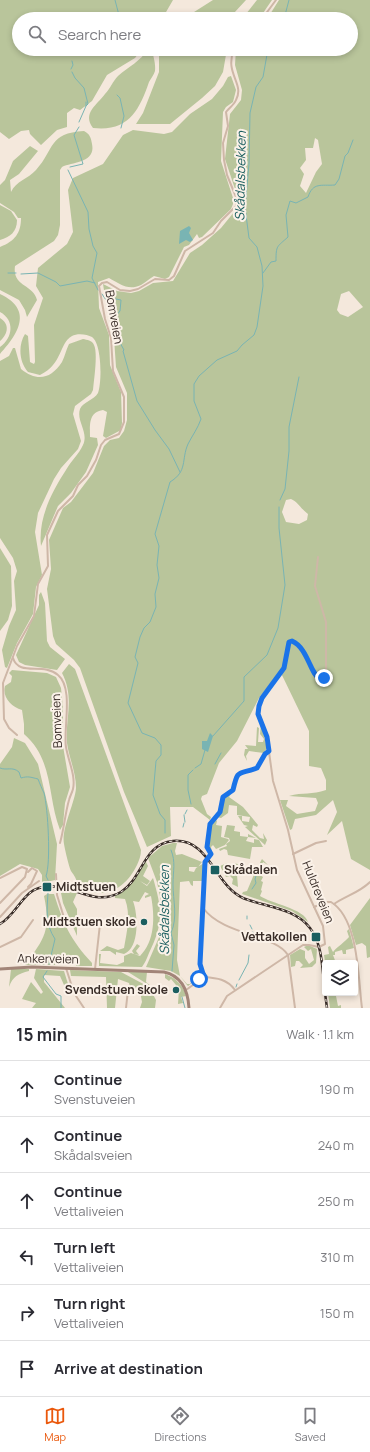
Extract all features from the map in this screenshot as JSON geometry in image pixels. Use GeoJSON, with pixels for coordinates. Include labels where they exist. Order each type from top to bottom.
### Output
{"type":"FeatureCollection","features":[{"type":"Feature","properties":{"kind":"main road","name":"Ankerveien"},"geometry":{"type":"LineString","coordinates":[[0,969],[32,967],[164,972],[178,979],[186,990]]}},
{"type":"Feature","properties":{"kind":"main road"},"geometry":{"type":"LineString","coordinates":[[186,990],[189,1008]]}},
{"type":"Feature","properties":{"kind":"street"},"geometry":{"type":"LineString","coordinates":[[267,12],[276,0]]}},
{"type":"Feature","properties":{"kind":"street","name":"Bomveien"},"geometry":{"type":"LineString","coordinates":[[17,735],[9,728],[4,719],[3,697],[5,677],[17,646],[35,613],[38,584],[48,569],[47,535],[57,513],[71,498],[79,483],[87,476],[97,458],[101,445],[105,440],[119,434],[124,422],[124,397],[113,371],[111,338],[105,319],[100,285],[107,282],[120,290],[130,291],[138,289],[155,279],[169,280],[174,276],[185,251],[213,233],[221,221],[236,206],[236,196],[225,168],[223,147],[228,126],[226,112],[235,102],[239,92],[238,85],[230,69],[233,56]]}},
{"type":"Feature","properties":{"kind":"street","name":"Huldreveien"},"geometry":{"type":"LineString","coordinates":[[288,955],[305,945],[319,948],[325,944],[323,928],[299,876],[288,830],[272,781],[267,737],[258,714],[262,698],[284,668],[289,642],[295,642],[306,656],[317,678],[322,678],[326,674],[326,622],[315,586],[318,557]]}},
{"type":"Feature","properties":{"kind":"street","name":"Bomveien"},"geometry":{"type":"LineString","coordinates":[[13,658],[15,663],[21,668],[40,668],[53,672],[61,678],[64,684],[67,714],[65,742],[73,786],[69,798],[60,843]]}},
{"type":"Feature","properties":{"kind":"street"},"geometry":{"type":"LineString","coordinates":[[204,977],[200,964],[205,862],[211,854],[207,847],[210,824],[221,811],[223,797],[233,790],[238,774],[241,771],[257,768],[265,754],[269,751]]}},
{"type":"Feature","properties":{"kind":"street","name":"Huldreveien"},"geometry":{"type":"LineString","coordinates":[[293,854],[316,843],[326,841]]}},
{"type":"Feature","properties":{"kind":"street"},"geometry":{"type":"LineString","coordinates":[[0,878],[22,867],[27,869],[28,872]]}},
{"type":"Feature","properties":{"kind":"street"},"geometry":{"type":"LineString","coordinates":[[0,902],[19,884],[32,868],[37,871],[31,884],[0,917]]}},
{"type":"Feature","properties":{"kind":"street"},"geometry":{"type":"LineString","coordinates":[[56,874],[57,895],[66,924]]}},
{"type":"Feature","properties":{"kind":"street"},"geometry":{"type":"LineString","coordinates":[[22,893],[38,881]]}},
{"type":"Feature","properties":{"kind":"street"},"geometry":{"type":"LineString","coordinates":[[334,904],[361,890],[370,882]]}},
{"type":"Feature","properties":{"kind":"street"},"geometry":{"type":"LineString","coordinates":[[314,907],[326,902],[334,904],[345,919],[353,938],[362,1008]]}},
{"type":"Feature","properties":{"kind":"street"},"geometry":{"type":"LineString","coordinates":[[203,908],[217,921],[230,929],[282,948],[288,955],[295,1008]]}},
{"type":"Feature","properties":{"kind":"street"},"geometry":{"type":"LineString","coordinates":[[95,969],[100,924],[99,918]]}},
{"type":"Feature","properties":{"kind":"street"},"geometry":{"type":"LineString","coordinates":[[0,947],[21,937],[33,920]]}},
{"type":"Feature","properties":{"kind":"street"},"geometry":{"type":"LineString","coordinates":[[220,1008],[224,998],[288,955]]}},
{"type":"Feature","properties":{"kind":"street"},"geometry":{"type":"LineString","coordinates":[[66,968],[74,993],[84,1008]]}},
{"type":"Feature","properties":{"kind":"street"},"geometry":{"type":"LineString","coordinates":[[186,990],[204,977],[223,980],[230,983],[235,990]]}},
{"type":"Feature","properties":{"kind":"street"},"geometry":{"type":"LineString","coordinates":[[126,1008],[128,990]]}},
{"type":"Feature","properties":{"kind":"green space"},"geometry":{"type":"Polygon","coordinates":[[[0,0],[173,0],[166,12],[12,12],[12,56],[137,56],[107,75],[92,101],[80,110],[74,108],[67,113],[67,127],[57,130],[41,145],[30,134],[29,130],[21,131],[9,139],[0,132],[0,0]]]}},
{"type":"Feature","properties":{"kind":"green space"},"geometry":{"type":"Polygon","coordinates":[[[213,0],[246,0],[235,12],[194,12],[213,0]]]}},
{"type":"Feature","properties":{"kind":"green space"},"geometry":{"type":"Polygon","coordinates":[[[257,0],[272,0],[264,12],[248,12],[257,0]]]}},
{"type":"Feature","properties":{"kind":"green space"},"geometry":{"type":"Polygon","coordinates":[[[279,0],[370,0],[370,870],[351,859],[342,821],[327,835],[337,812],[333,800],[316,815],[295,819],[292,829],[290,830],[280,800],[288,800],[286,806],[297,814],[315,811],[318,803],[316,798],[289,796],[326,790],[326,780],[321,768],[309,766],[309,731],[280,671],[259,698],[237,741],[219,763],[207,794],[202,796],[201,799],[207,814],[211,817],[210,820],[193,807],[170,807],[171,836],[147,847],[124,792],[80,668],[74,660],[56,644],[53,636],[47,589],[51,569],[49,540],[63,508],[71,502],[93,473],[104,446],[110,440],[119,438],[124,431],[127,420],[127,393],[116,367],[114,338],[103,284],[117,291],[131,293],[139,291],[153,283],[173,281],[190,253],[202,245],[221,228],[239,206],[238,198],[225,159],[230,114],[241,100],[242,90],[235,65],[236,56],[358,56],[358,12],[271,12],[279,0]],[[315,138],[313,148],[305,148],[306,160],[300,168],[304,174],[300,186],[306,193],[316,172],[322,164],[318,140],[315,138]],[[349,291],[341,294],[337,310],[340,314],[348,317],[363,307],[349,291]],[[291,499],[286,500],[282,512],[286,522],[299,524],[307,520],[308,514],[291,499]]]}},
{"type":"Feature","properties":{"kind":"green space"},"geometry":{"type":"Polygon","coordinates":[[[142,56],[154,56],[155,71],[136,110],[123,123],[115,127],[93,128],[89,118],[92,110],[118,76],[142,56]]]}},
{"type":"Feature","properties":{"kind":"green space"},"geometry":{"type":"Polygon","coordinates":[[[159,56],[226,56],[223,72],[215,86],[170,124],[136,124],[143,113],[159,72],[159,56]]]}},
{"type":"Feature","properties":{"kind":"green space"},"geometry":{"type":"Polygon","coordinates":[[[231,76],[236,90],[233,102],[226,107],[223,112],[221,161],[233,198],[231,209],[202,237],[199,238],[197,234],[189,245],[184,247],[169,277],[165,279],[154,276],[136,287],[124,286],[109,278],[98,282],[99,308],[109,335],[110,365],[121,392],[121,430],[106,438],[103,436],[107,412],[103,410],[98,411],[92,417],[90,424],[90,437],[97,438],[98,445],[86,472],[71,493],[58,506],[41,546],[42,526],[47,506],[55,488],[83,445],[84,431],[79,413],[80,409],[98,393],[100,381],[98,347],[92,337],[87,335],[77,334],[68,339],[57,360],[40,375],[28,372],[25,368],[20,353],[21,343],[25,334],[28,336],[30,362],[34,364],[34,325],[43,298],[36,286],[38,268],[67,244],[73,232],[68,190],[73,178],[103,164],[123,135],[133,130],[164,134],[172,132],[190,114],[212,99],[223,86],[228,77],[231,76]]]}},
{"type":"Feature","properties":{"kind":"green space"},"geometry":{"type":"Polygon","coordinates":[[[84,131],[89,135],[91,140],[91,155],[83,161],[62,167],[60,170],[60,225],[58,235],[54,241],[15,266],[17,278],[35,295],[37,300],[27,317],[19,300],[0,290],[0,247],[10,242],[16,236],[20,228],[21,218],[18,218],[14,212],[0,203],[0,185],[5,180],[13,161],[30,146],[38,151],[19,174],[10,180],[11,192],[16,185],[36,170],[58,139],[72,132],[84,131]]]}},
{"type":"Feature","properties":{"kind":"green space"},"geometry":{"type":"Polygon","coordinates":[[[0,205],[11,211],[17,220],[17,224],[12,233],[0,240],[0,205]]]}},
{"type":"Feature","properties":{"kind":"green space"},"geometry":{"type":"Polygon","coordinates":[[[0,294],[10,300],[17,307],[20,315],[20,322],[7,346],[0,354],[0,347],[8,339],[10,334],[10,324],[5,315],[0,312],[0,294]]]}},
{"type":"Feature","properties":{"kind":"green space"},"geometry":{"type":"Polygon","coordinates":[[[0,318],[7,326],[7,329],[5,335],[0,341],[0,318]]]}},
{"type":"Feature","properties":{"kind":"green space"},"geometry":{"type":"Polygon","coordinates":[[[83,339],[92,342],[96,354],[93,390],[91,394],[75,406],[73,414],[81,441],[78,449],[61,468],[54,479],[38,513],[35,532],[42,575],[36,587],[33,614],[17,643],[7,668],[5,667],[2,650],[9,626],[16,610],[14,581],[17,571],[13,558],[0,538],[0,361],[9,356],[13,348],[15,348],[21,369],[33,376],[43,377],[58,368],[69,344],[83,339]]]}},
{"type":"Feature","properties":{"kind":"green space"},"geometry":{"type":"Polygon","coordinates":[[[0,548],[11,566],[12,606],[8,620],[0,631],[0,548]]]}},
{"type":"Feature","properties":{"kind":"green space"},"geometry":{"type":"Polygon","coordinates":[[[41,592],[45,603],[47,641],[50,647],[65,659],[57,670],[25,665],[19,662],[16,655],[39,605],[39,595],[41,592]]]}},
{"type":"Feature","properties":{"kind":"green space"},"geometry":{"type":"Polygon","coordinates":[[[69,664],[75,669],[141,850],[137,865],[126,881],[112,891],[103,893],[95,893],[86,890],[77,884],[76,878],[70,869],[64,844],[64,831],[76,788],[75,776],[67,743],[69,708],[68,691],[62,673],[69,664]]]}},
{"type":"Feature","properties":{"kind":"green space"},"geometry":{"type":"Polygon","coordinates":[[[12,670],[47,673],[56,677],[61,688],[63,709],[63,746],[70,787],[65,803],[63,825],[60,830],[45,767],[34,744],[24,734],[22,710],[14,707],[6,698],[4,690],[5,686],[11,682],[12,676],[9,673],[12,670]]]}},
{"type":"Feature","properties":{"kind":"green space"},"geometry":{"type":"Polygon","coordinates":[[[261,724],[267,748],[264,753],[249,751],[246,756],[247,761],[244,755],[245,749],[248,749],[245,745],[256,746],[257,727],[259,728],[258,742],[263,742],[264,739],[260,734],[261,724]]]}},
{"type":"Feature","properties":{"kind":"green space"},"geometry":{"type":"Polygon","coordinates":[[[14,738],[25,743],[38,764],[57,844],[55,880],[42,883],[42,875],[38,869],[20,864],[0,876],[0,764],[12,747],[14,738]]]}},
{"type":"Feature","properties":{"kind":"green space"},"geometry":{"type":"Polygon","coordinates":[[[231,794],[229,797],[243,807],[258,825],[257,827],[253,825],[252,830],[260,838],[264,839],[263,833],[267,840],[265,845],[245,827],[248,826],[244,825],[238,816],[242,816],[242,821],[249,822],[250,817],[237,815],[237,806],[229,805],[228,813],[221,818],[217,817],[222,810],[223,798],[231,794]]]}},
{"type":"Feature","properties":{"kind":"green space"},"geometry":{"type":"Polygon","coordinates":[[[215,819],[217,821],[216,825],[222,826],[221,837],[229,840],[225,845],[216,849],[213,845],[211,847],[212,852],[208,846],[212,824],[215,819]]]}},
{"type":"Feature","properties":{"kind":"green space"},"geometry":{"type":"Polygon","coordinates":[[[227,825],[235,826],[234,831],[240,832],[240,836],[248,837],[246,841],[254,843],[254,839],[259,840],[263,847],[252,847],[250,859],[228,855],[227,850],[224,849],[220,851],[219,849],[227,846],[226,844],[230,841],[229,838],[224,837],[227,825]]]}},
{"type":"Feature","properties":{"kind":"green space"},"geometry":{"type":"Polygon","coordinates":[[[248,834],[256,838],[248,837],[248,834]]]}},
{"type":"Feature","properties":{"kind":"green space"},"geometry":{"type":"Polygon","coordinates":[[[177,843],[175,851],[176,855],[182,854],[202,862],[198,866],[204,863],[203,881],[193,881],[193,886],[189,881],[180,882],[177,960],[180,976],[171,971],[146,967],[160,935],[162,906],[157,882],[148,858],[162,846],[177,843]],[[189,867],[189,871],[194,872],[198,867],[189,867]]]}},
{"type":"Feature","properties":{"kind":"green space"},"geometry":{"type":"Polygon","coordinates":[[[262,859],[268,865],[263,862],[260,870],[262,872],[260,875],[263,877],[261,881],[263,882],[260,896],[301,913],[308,922],[292,911],[242,894],[243,892],[247,891],[262,859]]]}},
{"type":"Feature","properties":{"kind":"green space"},"geometry":{"type":"Polygon","coordinates":[[[146,862],[148,866],[143,876],[150,881],[147,885],[140,881],[147,886],[153,878],[160,907],[157,933],[147,959],[142,967],[99,966],[99,954],[101,954],[100,963],[117,965],[124,962],[124,956],[131,953],[140,956],[149,943],[153,928],[151,896],[145,898],[145,896],[149,894],[145,892],[139,902],[133,901],[137,922],[135,938],[129,951],[124,954],[116,952],[116,955],[110,951],[100,951],[107,946],[118,950],[124,948],[128,923],[127,905],[125,899],[115,898],[115,895],[131,884],[146,862]]]}},
{"type":"Feature","properties":{"kind":"green space"},"geometry":{"type":"Polygon","coordinates":[[[227,863],[230,865],[225,867],[228,872],[234,869],[231,866],[235,863],[239,865],[237,875],[238,887],[232,884],[233,879],[230,876],[226,877],[220,866],[227,863]]]}},
{"type":"Feature","properties":{"kind":"green space"},"geometry":{"type":"Polygon","coordinates":[[[60,888],[77,893],[73,902],[77,909],[77,936],[63,903],[60,888]]]}},
{"type":"Feature","properties":{"kind":"green space"},"geometry":{"type":"Polygon","coordinates":[[[47,894],[54,894],[68,931],[92,963],[92,966],[76,966],[74,959],[57,954],[55,965],[25,965],[45,933],[47,917],[44,896],[47,894]]]}},
{"type":"Feature","properties":{"kind":"green space"},"geometry":{"type":"Polygon","coordinates":[[[370,898],[370,957],[367,958],[366,946],[362,943],[356,945],[350,925],[370,898]]]}},
{"type":"Feature","properties":{"kind":"green space"},"geometry":{"type":"Polygon","coordinates":[[[349,929],[354,948],[346,950],[346,954],[343,954],[342,950],[335,952],[335,955],[333,955],[335,960],[325,960],[324,955],[329,954],[328,947],[330,946],[333,952],[349,937],[347,931],[349,929]]]}},
{"type":"Feature","properties":{"kind":"green space"},"geometry":{"type":"Polygon","coordinates":[[[137,944],[140,946],[136,951],[139,955],[134,954],[132,951],[137,944]]]}},
{"type":"Feature","properties":{"kind":"green space"},"geometry":{"type":"Polygon","coordinates":[[[308,945],[317,949],[316,963],[312,967],[300,968],[303,965],[299,961],[296,961],[295,966],[291,967],[290,955],[300,949],[305,951],[305,958],[309,964],[314,960],[311,949],[308,951],[304,947],[308,945]]]}},
{"type":"Feature","properties":{"kind":"green space"},"geometry":{"type":"Polygon","coordinates":[[[11,969],[29,969],[29,971],[16,976],[12,980],[9,987],[11,969]]]}},
{"type":"Feature","properties":{"kind":"green space"},"geometry":{"type":"Polygon","coordinates":[[[36,969],[64,971],[68,984],[64,985],[60,976],[44,975],[44,982],[65,1008],[32,1008],[36,1003],[22,999],[31,982],[41,994],[43,992],[34,978],[36,969]]]}},
{"type":"Feature","properties":{"kind":"green space"},"geometry":{"type":"Polygon","coordinates":[[[70,970],[121,972],[149,987],[156,1000],[155,1008],[140,1008],[142,1002],[140,991],[131,990],[129,983],[118,979],[115,1008],[107,1008],[106,977],[71,976],[70,970]]]}},
{"type":"Feature","properties":{"kind":"green space"},"geometry":{"type":"Polygon","coordinates":[[[128,972],[147,972],[146,982],[152,987],[128,972]]]}},
{"type":"Feature","properties":{"kind":"green space"},"geometry":{"type":"Polygon","coordinates":[[[165,974],[176,980],[183,988],[186,996],[181,997],[183,1003],[178,1004],[179,989],[175,987],[176,985],[171,979],[169,981],[165,978],[165,974]]]}},
{"type":"Feature","properties":{"kind":"green space"},"geometry":{"type":"Polygon","coordinates":[[[180,976],[187,984],[190,984],[194,978],[197,979],[188,986],[180,976]]]}},
{"type":"Feature","properties":{"kind":"green space"},"geometry":{"type":"Polygon","coordinates":[[[328,996],[336,996],[338,1006],[341,1005],[341,1008],[330,1008],[328,996]]]}},
{"type":"Feature","properties":{"kind":"water"},"geometry":{"type":"Polygon","coordinates":[[[189,226],[191,228],[189,233],[193,240],[190,242],[186,240],[179,244],[180,231],[189,226]]]}},
{"type":"Feature","properties":{"kind":"water"},"geometry":{"type":"Polygon","coordinates":[[[210,733],[213,736],[208,752],[202,749],[202,741],[207,741],[210,733]]]}},
{"type":"Feature","properties":{"kind":"waterway"},"geometry":{"type":"LineString","coordinates":[[115,0],[118,12]]}},
{"type":"Feature","properties":{"kind":"waterway","name":"Skådalsbekken"},"geometry":{"type":"LineString","coordinates":[[286,12],[289,0]]}},
{"type":"Feature","properties":{"kind":"waterway","name":"Skådalsbekken"},"geometry":{"type":"LineString","coordinates":[[165,833],[165,820],[160,814],[153,795],[156,761],[161,755],[161,745],[155,738],[142,733],[128,703],[138,663],[135,657],[140,637],[144,628],[150,622],[156,607],[155,594],[159,578],[157,565],[159,546],[155,534],[170,482],[176,478],[182,469],[188,444],[201,419],[194,401],[194,384],[199,376],[217,360],[237,351],[254,335],[257,327],[263,286],[262,266],[257,247],[249,238],[245,207],[249,164],[250,113],[256,87],[263,77],[267,56]]}},
{"type":"Feature","properties":{"kind":"waterway"},"geometry":{"type":"LineString","coordinates":[[71,69],[73,65],[72,61]]}},
{"type":"Feature","properties":{"kind":"waterway"},"geometry":{"type":"LineString","coordinates":[[72,72],[84,88],[88,104],[86,106]]}},
{"type":"Feature","properties":{"kind":"waterway"},"geometry":{"type":"LineString","coordinates":[[117,95],[120,98],[124,116],[121,128]]}},
{"type":"Feature","properties":{"kind":"waterway"},"geometry":{"type":"LineString","coordinates":[[79,122],[86,106],[86,102]]}},
{"type":"Feature","properties":{"kind":"waterway"},"geometry":{"type":"LineString","coordinates":[[70,167],[83,164],[74,135],[79,127]]}},
{"type":"Feature","properties":{"kind":"waterway"},"geometry":{"type":"LineString","coordinates":[[263,273],[271,262],[276,261],[276,252],[278,247],[288,237],[286,215],[290,201],[296,203],[308,197],[312,189],[315,187],[322,185],[335,185],[339,179],[345,156],[348,153],[353,140]]}},
{"type":"Feature","properties":{"kind":"waterway"},"geometry":{"type":"LineString","coordinates":[[68,170],[88,212],[89,229],[93,246],[97,253],[92,278],[98,290]]}},
{"type":"Feature","properties":{"kind":"waterway"},"geometry":{"type":"LineString","coordinates":[[8,273],[16,273]]}},
{"type":"Feature","properties":{"kind":"waterway"},"geometry":{"type":"LineString","coordinates":[[21,274],[38,273],[56,282],[60,286],[87,281],[95,283]]}},
{"type":"Feature","properties":{"kind":"waterway"},"geometry":{"type":"LineString","coordinates":[[102,294],[106,300],[111,298],[121,300],[120,311],[114,318],[119,341],[124,350],[123,351],[137,401],[169,449],[180,472]]}},
{"type":"Feature","properties":{"kind":"waterway"},"geometry":{"type":"LineString","coordinates":[[280,500],[285,489],[289,451],[289,427],[299,377]]}},
{"type":"Feature","properties":{"kind":"waterway"},"geometry":{"type":"LineString","coordinates":[[213,736],[244,701],[244,677],[267,655],[278,628],[285,585],[279,528],[279,507]]}},
{"type":"Feature","properties":{"kind":"waterway"},"geometry":{"type":"LineString","coordinates":[[195,768],[201,764],[205,750]]}},
{"type":"Feature","properties":{"kind":"waterway"},"geometry":{"type":"LineString","coordinates":[[215,764],[221,753]]}},
{"type":"Feature","properties":{"kind":"waterway"},"geometry":{"type":"LineString","coordinates":[[0,768],[16,770],[19,772],[21,778],[29,777],[38,779],[44,793],[47,810],[49,848],[48,869],[46,876],[48,880]]}},
{"type":"Feature","properties":{"kind":"waterway"},"geometry":{"type":"LineString","coordinates":[[191,804],[188,790],[188,775],[193,770]]}},
{"type":"Feature","properties":{"kind":"waterway"},"geometry":{"type":"LineString","coordinates":[[185,814],[187,810]]}},
{"type":"Feature","properties":{"kind":"waterway"},"geometry":{"type":"LineString","coordinates":[[184,815],[185,822]]}},
{"type":"Feature","properties":{"kind":"waterway"},"geometry":{"type":"LineString","coordinates":[[183,827],[184,823]]}},
{"type":"Feature","properties":{"kind":"waterway","name":"Skådalsbekken"},"geometry":{"type":"LineString","coordinates":[[171,850],[174,863],[173,884],[175,915],[171,933],[174,945],[172,971]]}},
{"type":"Feature","properties":{"kind":"waterway"},"geometry":{"type":"LineString","coordinates":[[252,889],[256,883],[255,879],[258,870]]}},
{"type":"Feature","properties":{"kind":"waterway"},"geometry":{"type":"LineString","coordinates":[[48,893],[48,922],[55,939],[49,964]]}},
{"type":"Feature","properties":{"kind":"waterway"},"geometry":{"type":"LineString","coordinates":[[250,925],[252,929]]}},
{"type":"Feature","properties":{"kind":"waterway"},"geometry":{"type":"LineString","coordinates":[[239,980],[248,963],[249,955]]}},
{"type":"Feature","properties":{"kind":"waterway"},"geometry":{"type":"LineString","coordinates":[[47,971],[43,977],[56,994],[61,996],[61,1008]]}},
{"type":"Feature","properties":{"kind":"waterway","name":"Skådalsbekken"},"geometry":{"type":"LineString","coordinates":[[182,997],[185,1008]]}},
{"type":"Feature","properties":{"kind":"railway"},"geometry":{"type":"LineString","coordinates":[[0,924],[6,920],[28,894],[39,888],[50,886],[61,887],[90,896],[100,897],[110,896],[121,892],[134,879],[144,862],[155,848],[163,843],[173,841],[185,842],[204,854],[233,892],[243,898],[288,912],[304,921],[310,928],[317,942],[320,950],[322,966]]}},
{"type":"Feature","properties":{"kind":"railway"},"geometry":{"type":"LineString","coordinates":[[325,996],[327,1008]]}},
{"type":"Feature","properties":{"kind":"place","name":"Skådalen"},"geometry":{"type":"Point","coordinates":[215,870]}},
{"type":"Feature","properties":{"kind":"place","name":"Midtstuen"},"geometry":{"type":"Point","coordinates":[47,887]}},
{"type":"Feature","properties":{"kind":"place","name":"Midtstuen skole"},"geometry":{"type":"Point","coordinates":[144,922]}},
{"type":"Feature","properties":{"kind":"place","name":"Vettakollen"},"geometry":{"type":"Point","coordinates":[316,937]}},
{"type":"Feature","properties":{"kind":"place","name":"Svendstuen skole"},"geometry":{"type":"Point","coordinates":[176,990]}},
{"type":"Feature","properties":{"kind":"route"},"geometry":{"type":"LineString","coordinates":[[199,979],[204,977],[200,964],[205,862],[211,854],[207,847],[210,824],[222,808],[223,797],[230,794],[233,790],[238,774],[241,771],[257,768],[265,754],[269,751],[267,737],[260,720],[258,710],[262,698],[284,668],[289,642],[295,642],[310,661],[316,676],[320,679],[324,678]]}}]}
